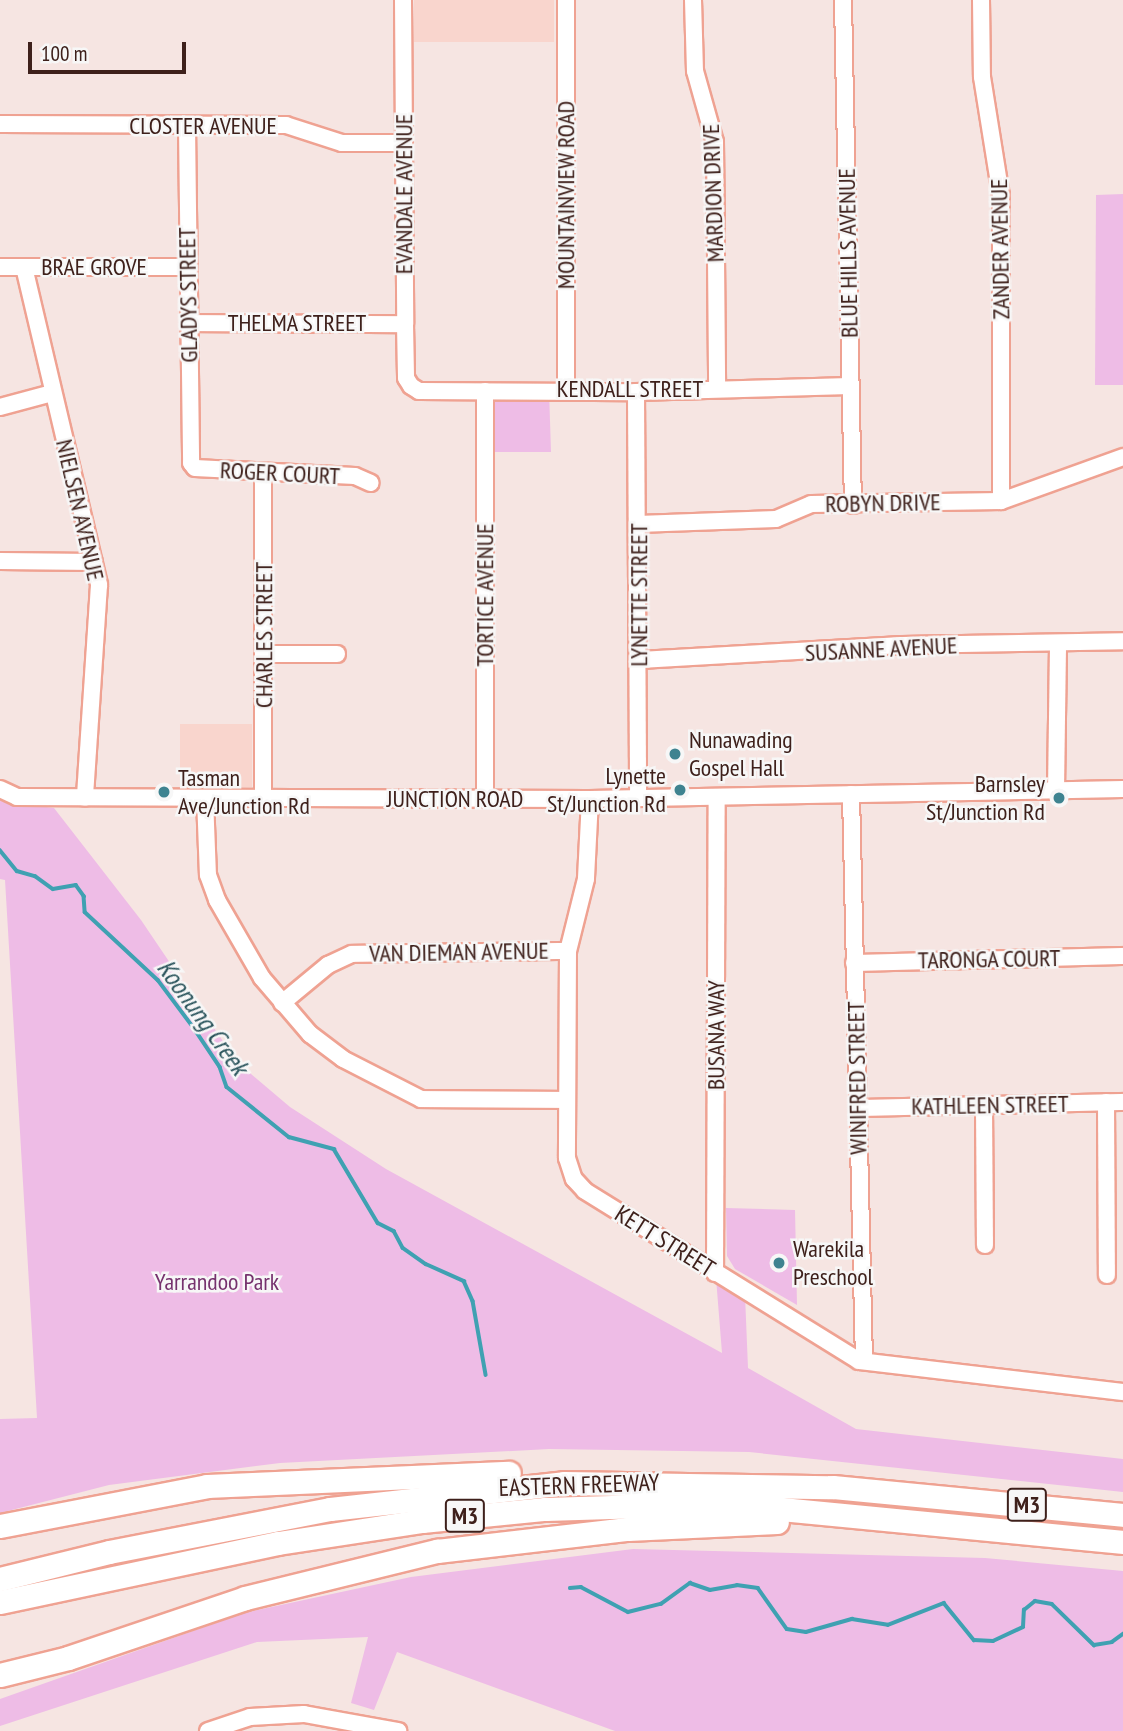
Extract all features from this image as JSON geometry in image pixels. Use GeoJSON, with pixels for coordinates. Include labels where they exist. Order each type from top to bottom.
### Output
{"type":"FeatureCollection","features":[{"type":"Feature","properties":{"kind":"highway"},"geometry":{"type":"LineString","coordinates":[[0,1526],[207,1486],[385,1475],[637,1472],[736,1476],[931,1495]]}},
{"type":"Feature","properties":{"kind":"highway","name":"EASTERN FREEWAY"},"geometry":{"type":"LineString","coordinates":[[0,1579],[276,1519],[477,1490],[597,1482],[725,1482],[931,1495],[1123,1515]]}},
{"type":"Feature","properties":{"kind":"highway","name":"EASTERN FREEWAY"},"geometry":{"type":"LineString","coordinates":[[0,1602],[288,1541],[499,1512],[712,1506],[938,1522],[1123,1542]]}},
{"type":"Feature","properties":{"kind":"highway"},"geometry":{"type":"LineString","coordinates":[[0,1687],[68,1658],[245,1598],[449,1549],[680,1525],[938,1522]]}},
{"type":"Feature","properties":{"kind":"highway"},"geometry":{"type":"LineString","coordinates":[[0,1675],[68,1658]]}},
{"type":"Feature","properties":{"kind":"street","name":"EVANDALE AVENUE"},"geometry":{"type":"LineString","coordinates":[[403,0],[406,378],[411,386]]}},
{"type":"Feature","properties":{"kind":"street","name":"MOUNTAINVIEW ROAD"},"geometry":{"type":"LineString","coordinates":[[566,0],[566,389]]}},
{"type":"Feature","properties":{"kind":"street","name":"MARDION DRIVE"},"geometry":{"type":"LineString","coordinates":[[693,0],[695,71],[715,142],[717,389]]}},
{"type":"Feature","properties":{"kind":"street","name":"BLUE HILLS AVENUE"},"geometry":{"type":"LineString","coordinates":[[843,0],[853,505]]}},
{"type":"Feature","properties":{"kind":"street","name":"ZANDER AVENUE"},"geometry":{"type":"LineString","coordinates":[[981,0],[982,77],[1001,196],[1001,500]]}},
{"type":"Feature","properties":{"kind":"street","name":"CLOSTER AVENUE"},"geometry":{"type":"LineString","coordinates":[[0,124],[286,125],[341,143],[404,143]]}},
{"type":"Feature","properties":{"kind":"street","name":"GLADYS STREET"},"geometry":{"type":"LineString","coordinates":[[187,126],[191,463]]}},
{"type":"Feature","properties":{"kind":"street","name":"BRAE GROVE"},"geometry":{"type":"LineString","coordinates":[[0,267],[187,267]]}},
{"type":"Feature","properties":{"kind":"street","name":"NIELSEN AVENUE"},"geometry":{"type":"LineString","coordinates":[[24,267],[94,562],[100,599],[85,798]]}},
{"type":"Feature","properties":{"kind":"street","name":"THELMA STREET"},"geometry":{"type":"LineString","coordinates":[[189,323],[405,324]]}},
{"type":"Feature","properties":{"kind":"street","name":"KENDALL STREET"},"geometry":{"type":"LineString","coordinates":[[411,386],[419,391],[566,389],[636,392],[850,386]]}},
{"type":"Feature","properties":{"kind":"street","name":"TORTICE AVENUE"},"geometry":{"type":"LineString","coordinates":[[485,391],[485,799]]}},
{"type":"Feature","properties":{"kind":"street","name":"LYNETTE STREET"},"geometry":{"type":"LineString","coordinates":[[636,392],[640,660],[638,798]]}},
{"type":"Feature","properties":{"kind":"street"},"geometry":{"type":"LineString","coordinates":[[0,407],[52,393]]}},
{"type":"Feature","properties":{"kind":"street","name":"ROBYN DRIVE"},"geometry":{"type":"LineString","coordinates":[[638,524],[776,519],[811,504],[1001,500],[1123,457]]}},
{"type":"Feature","properties":{"kind":"street","name":"ROGER COURT"},"geometry":{"type":"LineString","coordinates":[[191,463],[195,468],[355,476],[371,483]]}},
{"type":"Feature","properties":{"kind":"street","name":"CHARLES STREET"},"geometry":{"type":"LineString","coordinates":[[263,472],[263,798]]}},
{"type":"Feature","properties":{"kind":"street"},"geometry":{"type":"LineString","coordinates":[[0,561],[94,562]]}},
{"type":"Feature","properties":{"kind":"street","name":"SUSANNE AVENUE"},"geometry":{"type":"LineString","coordinates":[[640,660],[902,645],[1123,641]]}},
{"type":"Feature","properties":{"kind":"street"},"geometry":{"type":"LineString","coordinates":[[1056,790],[1058,643]]}},
{"type":"Feature","properties":{"kind":"street"},"geometry":{"type":"LineString","coordinates":[[264,654],[337,654]]}},
{"type":"Feature","properties":{"kind":"street","name":"JUNCTION ROAD"},"geometry":{"type":"LineString","coordinates":[[0,789],[17,797],[485,799],[1123,789]]}},
{"type":"Feature","properties":{"kind":"street","name":"WINIFRED STREET"},"geometry":{"type":"LineString","coordinates":[[851,794],[864,1361]]}},
{"type":"Feature","properties":{"kind":"street","name":"BUSANA WAY"},"geometry":{"type":"LineString","coordinates":[[715,1273],[717,797]]}},
{"type":"Feature","properties":{"kind":"street"},"geometry":{"type":"LineString","coordinates":[[205,798],[208,875],[217,901],[282,1003],[310,1034],[343,1059],[421,1100],[567,1100]]}},
{"type":"Feature","properties":{"kind":"street","name":"KETT STREET"},"geometry":{"type":"LineString","coordinates":[[590,799],[586,879],[568,951],[567,1158],[574,1179],[585,1191],[715,1273],[864,1361],[1123,1392]]}},
{"type":"Feature","properties":{"kind":"street","name":"VAN DIEMAN AVENUE"},"geometry":{"type":"LineString","coordinates":[[282,1003],[328,965],[352,954],[568,951]]}},
{"type":"Feature","properties":{"kind":"street","name":"TARONGA COURT"},"geometry":{"type":"LineString","coordinates":[[854,963],[1123,956]]}},
{"type":"Feature","properties":{"kind":"street"},"geometry":{"type":"LineString","coordinates":[[1106,1102],[1107,1275]]}},
{"type":"Feature","properties":{"kind":"street","name":"KATHLEEN STREET"},"geometry":{"type":"LineString","coordinates":[[858,1108],[1123,1102]]}},
{"type":"Feature","properties":{"kind":"street"},"geometry":{"type":"LineString","coordinates":[[984,1105],[985,1245]]}},
{"type":"Feature","properties":{"kind":"street"},"geometry":{"type":"LineString","coordinates":[[208,1731],[250,1717],[304,1714],[398,1731]]}},
{"type":"Feature","properties":{"kind":"shaded area"},"geometry":{"type":"Polygon","coordinates":[[[414,0],[554,0],[554,42],[414,42],[414,0]]]}},
{"type":"Feature","properties":{"kind":"shaded area"},"geometry":{"type":"Polygon","coordinates":[[[180,724],[252,724],[252,787],[180,787],[180,724]]]}},
{"type":"Feature","properties":{"kind":"green space"},"geometry":{"type":"Polygon","coordinates":[[[1123,194],[1123,385],[1095,385],[1096,195],[1123,194]]]}},
{"type":"Feature","properties":{"kind":"green space"},"geometry":{"type":"Polygon","coordinates":[[[549,390],[551,452],[485,452],[485,391],[549,390]]]}},
{"type":"Feature","properties":{"kind":"green space","name":"Yarrandoo Park"},"geometry":{"type":"Polygon","coordinates":[[[0,801],[54,808],[141,920],[237,1062],[290,1107],[386,1169],[722,1353],[716,1278],[745,1295],[748,1368],[856,1429],[1123,1459],[1123,1492],[749,1452],[549,1449],[280,1463],[109,1485],[0,1513],[0,1419],[37,1418],[5,880],[0,879],[0,801]]]}},
{"type":"Feature","properties":{"kind":"green space"},"geometry":{"type":"Polygon","coordinates":[[[726,1208],[795,1210],[797,1305],[735,1269],[727,1256],[726,1208]]]}},
{"type":"Feature","properties":{"kind":"green space"},"geometry":{"type":"Polygon","coordinates":[[[633,1549],[985,1558],[1123,1571],[1123,1731],[615,1731],[397,1652],[374,1710],[351,1703],[368,1637],[257,1642],[0,1726],[0,1699],[244,1613],[411,1577],[633,1549]]]}},
{"type":"Feature","properties":{"kind":"waterway","name":"Koonung Creek"},"geometry":{"type":"LineString","coordinates":[[0,850],[17,871],[35,876],[53,889],[76,885],[84,896],[85,912],[158,980],[220,1067],[227,1087],[289,1137],[334,1149],[378,1223],[394,1231],[403,1248],[426,1264],[464,1281],[473,1301],[486,1375]]}},
{"type":"Feature","properties":{"kind":"waterway","name":"Koonung Creek"},"geometry":{"type":"LineString","coordinates":[[570,1588],[581,1587],[628,1612],[661,1604],[690,1583],[710,1590],[737,1585],[758,1588],[787,1629],[806,1632],[852,1619],[888,1625],[944,1603],[974,1640],[993,1641],[1023,1627],[1024,1610],[1035,1601],[1052,1604],[1094,1645],[1112,1642],[1123,1634]]}},
{"type":"Feature","properties":{"kind":"place","name":"Nunawading Gospel Hall"},"geometry":{"type":"Point","coordinates":[675,754]}},
{"type":"Feature","properties":{"kind":"place","name":"Lynette St/Junction Rd"},"geometry":{"type":"Point","coordinates":[680,790]}},
{"type":"Feature","properties":{"kind":"place","name":"Tasman Ave/Junction Rd"},"geometry":{"type":"Point","coordinates":[164,792]}},
{"type":"Feature","properties":{"kind":"place","name":"Barnsley St/Junction Rd"},"geometry":{"type":"Point","coordinates":[1059,798]}},
{"type":"Feature","properties":{"kind":"place","name":"Warekila Preschool"},"geometry":{"type":"Point","coordinates":[779,1263]}}]}
